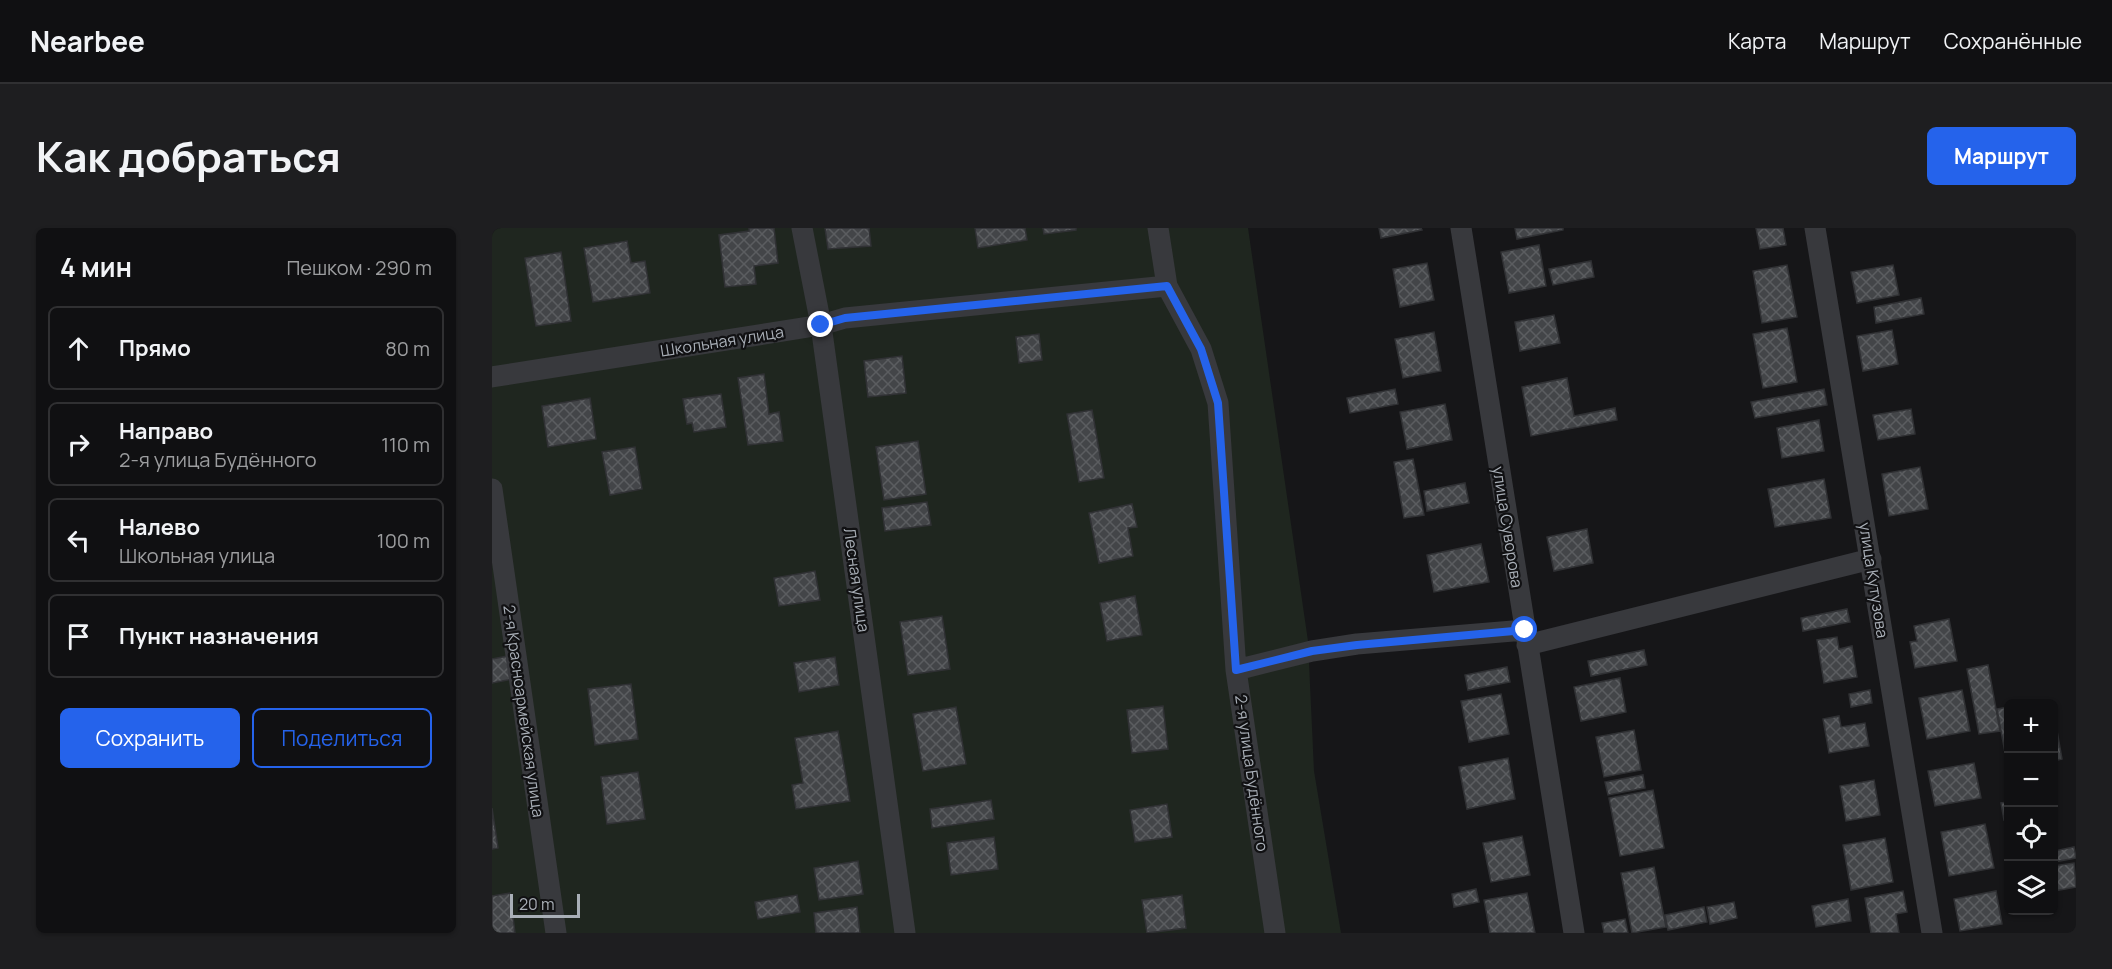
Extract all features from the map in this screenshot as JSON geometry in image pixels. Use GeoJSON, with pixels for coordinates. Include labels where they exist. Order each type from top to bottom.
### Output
{"type":"FeatureCollection","features":[{"type":"Feature","properties":{"kind":"street","name":"Лесная улица"},"geometry":{"type":"LineString","coordinates":[[802,228],[821,325],[905,933]]}},
{"type":"Feature","properties":{"kind":"street","name":"2-я улица Будённого"},"geometry":{"type":"LineString","coordinates":[[1158,228],[1167,286],[1201,349],[1218,403],[1236,670],[1275,933]]}},
{"type":"Feature","properties":{"kind":"street","name":"улица Суворова"},"geometry":{"type":"LineString","coordinates":[[1461,228],[1574,933]]}},
{"type":"Feature","properties":{"kind":"street","name":"улица Кутузова"},"geometry":{"type":"LineString","coordinates":[[1815,228],[1932,933]]}},
{"type":"Feature","properties":{"kind":"street","name":"Школьная улица"},"geometry":{"type":"LineString","coordinates":[[492,377],[821,325],[845,318],[1167,286]]}},
{"type":"Feature","properties":{"kind":"street","name":"2-я Красноармейская улица"},"geometry":{"type":"LineString","coordinates":[[492,489],[556,933]]}},
{"type":"Feature","properties":{"kind":"street"},"geometry":{"type":"LineString","coordinates":[[1236,670],[1312,651],[1346,646],[1526,637],[1871,559]]}},
{"type":"Feature","properties":{"kind":"shaded area"},"geometry":{"type":"Polygon","coordinates":[[[492,228],[1248,228],[1308,641],[1314,771],[1341,933],[492,933],[492,228]]]}},
{"type":"Feature","properties":{"kind":"building"},"geometry":{"type":"Polygon","coordinates":[[[749,228],[774,228],[778,263],[754,266],[756,284],[725,287],[719,235],[749,231],[749,228]]]}},
{"type":"Feature","properties":{"kind":"building"},"geometry":{"type":"Polygon","coordinates":[[[825,228],[869,228],[871,246],[828,249],[825,228]]]}},
{"type":"Feature","properties":{"kind":"building"},"geometry":{"type":"Polygon","coordinates":[[[975,228],[1025,228],[1027,240],[978,248],[975,228]]]}},
{"type":"Feature","properties":{"kind":"building"},"geometry":{"type":"Polygon","coordinates":[[[1043,228],[1076,228],[1076,230],[1044,234],[1043,228]]]}},
{"type":"Feature","properties":{"kind":"building"},"geometry":{"type":"Polygon","coordinates":[[[1379,228],[1421,228],[1422,230],[1381,238],[1379,228]]]}},
{"type":"Feature","properties":{"kind":"building"},"geometry":{"type":"Polygon","coordinates":[[[1515,228],[1563,228],[1563,230],[1517,239],[1515,228]]]}},
{"type":"Feature","properties":{"kind":"building"},"geometry":{"type":"Polygon","coordinates":[[[1756,228],[1783,228],[1786,245],[1760,249],[1756,228]]]}},
{"type":"Feature","properties":{"kind":"building"},"geometry":{"type":"Polygon","coordinates":[[[627,241],[631,263],[645,261],[650,293],[593,302],[584,248],[627,241]]]}},
{"type":"Feature","properties":{"kind":"building"},"geometry":{"type":"Polygon","coordinates":[[[1539,245],[1546,286],[1509,293],[1501,252],[1539,245]]]}},
{"type":"Feature","properties":{"kind":"building"},"geometry":{"type":"Polygon","coordinates":[[[561,252],[571,321],[536,326],[525,258],[561,252]]]}},
{"type":"Feature","properties":{"kind":"building"},"geometry":{"type":"Polygon","coordinates":[[[1591,261],[1594,277],[1553,285],[1549,269],[1591,261]]]}},
{"type":"Feature","properties":{"kind":"building"},"geometry":{"type":"Polygon","coordinates":[[[1427,263],[1434,300],[1400,307],[1393,269],[1427,263]]]}},
{"type":"Feature","properties":{"kind":"building"},"geometry":{"type":"Polygon","coordinates":[[[1787,265],[1797,317],[1762,323],[1753,271],[1787,265]]]}},
{"type":"Feature","properties":{"kind":"building"},"geometry":{"type":"Polygon","coordinates":[[[1893,265],[1899,295],[1857,303],[1851,272],[1893,265]]]}},
{"type":"Feature","properties":{"kind":"building"},"geometry":{"type":"Polygon","coordinates":[[[1921,298],[1924,314],[1876,323],[1874,307],[1921,298]]]}},
{"type":"Feature","properties":{"kind":"building"},"geometry":{"type":"Polygon","coordinates":[[[1554,315],[1560,343],[1520,351],[1515,322],[1554,315]]]}},
{"type":"Feature","properties":{"kind":"building"},"geometry":{"type":"Polygon","coordinates":[[[1787,328],[1797,382],[1763,388],[1753,334],[1787,328]]]}},
{"type":"Feature","properties":{"kind":"building"},"geometry":{"type":"Polygon","coordinates":[[[1892,330],[1898,364],[1863,371],[1857,336],[1892,330]]]}},
{"type":"Feature","properties":{"kind":"building"},"geometry":{"type":"Polygon","coordinates":[[[1434,332],[1441,371],[1403,378],[1395,339],[1434,332]]]}},
{"type":"Feature","properties":{"kind":"building"},"geometry":{"type":"Polygon","coordinates":[[[1039,334],[1042,360],[1019,363],[1016,337],[1039,334]]]}},
{"type":"Feature","properties":{"kind":"building"},"geometry":{"type":"Polygon","coordinates":[[[902,356],[906,393],[868,397],[864,361],[902,356]]]}},
{"type":"Feature","properties":{"kind":"building"},"geometry":{"type":"Polygon","coordinates":[[[764,374],[769,414],[779,412],[783,441],[748,445],[738,378],[764,374]]]}},
{"type":"Feature","properties":{"kind":"building"},"geometry":{"type":"Polygon","coordinates":[[[1567,378],[1574,416],[1615,408],[1617,420],[1531,436],[1522,387],[1567,378]]]}},
{"type":"Feature","properties":{"kind":"building"},"geometry":{"type":"Polygon","coordinates":[[[1395,389],[1398,404],[1350,413],[1347,398],[1395,389]]]}},
{"type":"Feature","properties":{"kind":"building"},"geometry":{"type":"Polygon","coordinates":[[[1824,389],[1827,405],[1755,418],[1751,402],[1824,389]]]}},
{"type":"Feature","properties":{"kind":"building"},"geometry":{"type":"Polygon","coordinates":[[[721,394],[726,427],[694,432],[692,423],[687,424],[683,399],[721,394]]]}},
{"type":"Feature","properties":{"kind":"building"},"geometry":{"type":"Polygon","coordinates":[[[590,398],[596,439],[548,447],[542,406],[590,398]]]}},
{"type":"Feature","properties":{"kind":"building"},"geometry":{"type":"Polygon","coordinates":[[[1445,404],[1452,440],[1407,449],[1400,412],[1445,404]]]}},
{"type":"Feature","properties":{"kind":"building"},"geometry":{"type":"Polygon","coordinates":[[[1911,409],[1915,434],[1878,440],[1873,415],[1911,409]]]}},
{"type":"Feature","properties":{"kind":"building"},"geometry":{"type":"Polygon","coordinates":[[[1092,410],[1104,478],[1079,482],[1067,414],[1092,410]]]}},
{"type":"Feature","properties":{"kind":"building"},"geometry":{"type":"Polygon","coordinates":[[[1819,420],[1824,451],[1782,458],[1777,428],[1819,420]]]}},
{"type":"Feature","properties":{"kind":"building"},"geometry":{"type":"Polygon","coordinates":[[[918,441],[926,494],[884,500],[876,447],[918,441]]]}},
{"type":"Feature","properties":{"kind":"building"},"geometry":{"type":"Polygon","coordinates":[[[635,447],[642,489],[610,495],[602,452],[635,447]]]}},
{"type":"Feature","properties":{"kind":"building"},"geometry":{"type":"Polygon","coordinates":[[[1413,459],[1424,515],[1404,518],[1394,462],[1413,459]]]}},
{"type":"Feature","properties":{"kind":"building"},"geometry":{"type":"Polygon","coordinates":[[[1920,467],[1928,509],[1889,516],[1882,474],[1920,467]]]}},
{"type":"Feature","properties":{"kind":"building"},"geometry":{"type":"Polygon","coordinates":[[[1824,479],[1831,518],[1775,527],[1768,489],[1824,479]]]}},
{"type":"Feature","properties":{"kind":"building"},"geometry":{"type":"Polygon","coordinates":[[[1465,483],[1469,503],[1427,511],[1424,491],[1465,483]]]}},
{"type":"Feature","properties":{"kind":"building"},"geometry":{"type":"Polygon","coordinates":[[[927,502],[931,525],[885,531],[882,508],[927,502]]]}},
{"type":"Feature","properties":{"kind":"building"},"geometry":{"type":"Polygon","coordinates":[[[1132,504],[1137,527],[1128,528],[1133,556],[1099,563],[1089,513],[1132,504]]]}},
{"type":"Feature","properties":{"kind":"building"},"geometry":{"type":"Polygon","coordinates":[[[1587,529],[1593,563],[1554,571],[1547,537],[1587,529]]]}},
{"type":"Feature","properties":{"kind":"building"},"geometry":{"type":"Polygon","coordinates":[[[1481,544],[1489,582],[1434,592],[1427,555],[1481,544]]]}},
{"type":"Feature","properties":{"kind":"building"},"geometry":{"type":"Polygon","coordinates":[[[815,571],[820,600],[779,606],[774,578],[815,571]]]}},
{"type":"Feature","properties":{"kind":"building"},"geometry":{"type":"Polygon","coordinates":[[[1135,596],[1142,635],[1107,641],[1100,603],[1135,596]]]}},
{"type":"Feature","properties":{"kind":"building"},"geometry":{"type":"Polygon","coordinates":[[[1847,609],[1850,622],[1803,631],[1801,618],[1847,609]]]}},
{"type":"Feature","properties":{"kind":"building"},"geometry":{"type":"Polygon","coordinates":[[[942,616],[950,669],[908,675],[900,622],[942,616]]]}},
{"type":"Feature","properties":{"kind":"building"},"geometry":{"type":"Polygon","coordinates":[[[1949,619],[1957,661],[1915,668],[1910,642],[1917,641],[1914,626],[1949,619]]]}},
{"type":"Feature","properties":{"kind":"building"},"geometry":{"type":"Polygon","coordinates":[[[1837,637],[1839,649],[1852,646],[1857,677],[1824,683],[1817,640],[1837,637]]]}},
{"type":"Feature","properties":{"kind":"building"},"geometry":{"type":"Polygon","coordinates":[[[1644,650],[1647,665],[1591,676],[1588,661],[1644,650]]]}},
{"type":"Feature","properties":{"kind":"building"},"geometry":{"type":"Polygon","coordinates":[[[513,655],[517,678],[492,683],[492,659],[513,655]]]}},
{"type":"Feature","properties":{"kind":"building"},"geometry":{"type":"Polygon","coordinates":[[[835,657],[839,685],[799,692],[794,663],[835,657]]]}},
{"type":"Feature","properties":{"kind":"building"},"geometry":{"type":"Polygon","coordinates":[[[1988,665],[2000,731],[1979,734],[1967,669],[1988,665]]]}},
{"type":"Feature","properties":{"kind":"building"},"geometry":{"type":"Polygon","coordinates":[[[1507,667],[1510,682],[1468,690],[1465,675],[1507,667]]]}},
{"type":"Feature","properties":{"kind":"building"},"geometry":{"type":"Polygon","coordinates":[[[1620,678],[1626,712],[1581,721],[1574,687],[1620,678]]]}},
{"type":"Feature","properties":{"kind":"building"},"geometry":{"type":"Polygon","coordinates":[[[631,684],[638,739],[595,745],[588,689],[631,684]]]}},
{"type":"Feature","properties":{"kind":"building"},"geometry":{"type":"Polygon","coordinates":[[[1870,690],[1872,703],[1851,707],[1849,694],[1870,690]]]}},
{"type":"Feature","properties":{"kind":"building"},"geometry":{"type":"Polygon","coordinates":[[[1962,690],[1970,731],[1927,739],[1919,698],[1962,690]]]}},
{"type":"Feature","properties":{"kind":"building"},"geometry":{"type":"Polygon","coordinates":[[[1501,694],[1509,734],[1469,742],[1461,701],[1501,694]]]}},
{"type":"Feature","properties":{"kind":"building"},"geometry":{"type":"Polygon","coordinates":[[[1163,706],[1168,749],[1132,753],[1127,710],[1163,706]]]}},
{"type":"Feature","properties":{"kind":"building"},"geometry":{"type":"Polygon","coordinates":[[[956,707],[966,764],[923,771],[913,714],[956,707]]]}},
{"type":"Feature","properties":{"kind":"building"},"geometry":{"type":"Polygon","coordinates":[[[2004,708],[2004,747],[1997,709],[2004,708]]]}},
{"type":"Feature","properties":{"kind":"building"},"geometry":{"type":"Polygon","coordinates":[[[1839,716],[1841,727],[1865,723],[1869,746],[1829,753],[1823,719],[1839,716]]]}},
{"type":"Feature","properties":{"kind":"building"},"geometry":{"type":"Polygon","coordinates":[[[1634,730],[1641,770],[1604,777],[1596,737],[1634,730]]]}},
{"type":"Feature","properties":{"kind":"building"},"geometry":{"type":"Polygon","coordinates":[[[838,731],[850,801],[796,809],[792,785],[803,783],[795,738],[838,731]]]}},
{"type":"Feature","properties":{"kind":"building"},"geometry":{"type":"Polygon","coordinates":[[[2058,736],[2062,759],[2058,760],[2058,736]]]}},
{"type":"Feature","properties":{"kind":"building"},"geometry":{"type":"Polygon","coordinates":[[[1508,758],[1515,799],[1467,809],[1459,767],[1508,758]]]}},
{"type":"Feature","properties":{"kind":"building"},"geometry":{"type":"Polygon","coordinates":[[[1974,763],[1981,798],[1935,806],[1928,771],[1974,763]]]}},
{"type":"Feature","properties":{"kind":"building"},"geometry":{"type":"Polygon","coordinates":[[[638,772],[645,819],[607,824],[601,777],[638,772]]]}},
{"type":"Feature","properties":{"kind":"building"},"geometry":{"type":"Polygon","coordinates":[[[1643,775],[1645,788],[1608,795],[1605,782],[1643,775]]]}},
{"type":"Feature","properties":{"kind":"building"},"geometry":{"type":"Polygon","coordinates":[[[1874,780],[1880,815],[1846,821],[1840,786],[1874,780]]]}},
{"type":"Feature","properties":{"kind":"building"},"geometry":{"type":"Polygon","coordinates":[[[1653,790],[1664,848],[1620,856],[1609,798],[1653,790]]]}},
{"type":"Feature","properties":{"kind":"building"},"geometry":{"type":"Polygon","coordinates":[[[991,800],[994,819],[932,828],[930,809],[991,800]]]}},
{"type":"Feature","properties":{"kind":"building"},"geometry":{"type":"Polygon","coordinates":[[[2001,803],[2004,803],[2004,820],[2001,803]]]}},
{"type":"Feature","properties":{"kind":"building"},"geometry":{"type":"Polygon","coordinates":[[[1167,804],[1172,837],[1135,842],[1130,810],[1167,804]]]}},
{"type":"Feature","properties":{"kind":"building"},"geometry":{"type":"Polygon","coordinates":[[[492,808],[498,848],[492,849],[492,808]]]}},
{"type":"Feature","properties":{"kind":"building"},"geometry":{"type":"Polygon","coordinates":[[[1985,824],[1994,868],[1949,876],[1941,832],[1985,824]]]}},
{"type":"Feature","properties":{"kind":"building"},"geometry":{"type":"Polygon","coordinates":[[[1522,836],[1530,875],[1491,882],[1483,843],[1522,836]]]}},
{"type":"Feature","properties":{"kind":"building"},"geometry":{"type":"Polygon","coordinates":[[[994,837],[998,869],[951,875],[947,843],[994,837]]]}},
{"type":"Feature","properties":{"kind":"building"},"geometry":{"type":"Polygon","coordinates":[[[1885,838],[1893,882],[1851,890],[1843,845],[1885,838]]]}},
{"type":"Feature","properties":{"kind":"building"},"geometry":{"type":"Polygon","coordinates":[[[2074,847],[2076,858],[2058,861],[2058,850],[2074,847]]]}},
{"type":"Feature","properties":{"kind":"building"},"geometry":{"type":"Polygon","coordinates":[[[858,861],[863,894],[819,900],[814,868],[858,861]]]}},
{"type":"Feature","properties":{"kind":"building"},"geometry":{"type":"Polygon","coordinates":[[[2074,863],[2076,887],[2058,890],[2058,865],[2074,863]]]}},
{"type":"Feature","properties":{"kind":"building"},"geometry":{"type":"Polygon","coordinates":[[[1654,867],[1666,927],[1632,933],[1621,873],[1654,867]]]}},
{"type":"Feature","properties":{"kind":"building"},"geometry":{"type":"Polygon","coordinates":[[[1476,889],[1479,902],[1454,907],[1452,894],[1476,889]]]}},
{"type":"Feature","properties":{"kind":"building"},"geometry":{"type":"Polygon","coordinates":[[[1903,891],[1907,912],[1896,914],[1899,933],[1871,933],[1865,898],[1903,891]]]}},
{"type":"Feature","properties":{"kind":"building"},"geometry":{"type":"Polygon","coordinates":[[[1996,891],[2002,924],[1960,931],[1954,899],[1996,891]]]}},
{"type":"Feature","properties":{"kind":"building"},"geometry":{"type":"Polygon","coordinates":[[[510,893],[515,933],[492,933],[492,896],[510,893]]]}},
{"type":"Feature","properties":{"kind":"building"},"geometry":{"type":"Polygon","coordinates":[[[1527,893],[1535,933],[1490,933],[1484,900],[1527,893]]]}},
{"type":"Feature","properties":{"kind":"building"},"geometry":{"type":"Polygon","coordinates":[[[797,895],[800,912],[758,919],[755,902],[797,895]]]}},
{"type":"Feature","properties":{"kind":"building"},"geometry":{"type":"Polygon","coordinates":[[[1182,895],[1186,928],[1147,933],[1142,900],[1182,895]]]}},
{"type":"Feature","properties":{"kind":"building"},"geometry":{"type":"Polygon","coordinates":[[[1848,899],[1851,921],[1816,927],[1812,906],[1848,899]]]}},
{"type":"Feature","properties":{"kind":"building"},"geometry":{"type":"Polygon","coordinates":[[[1734,902],[1737,918],[1710,924],[1707,907],[1734,902]]]}},
{"type":"Feature","properties":{"kind":"building"},"geometry":{"type":"Polygon","coordinates":[[[857,907],[860,933],[816,933],[814,913],[857,907]]]}},
{"type":"Feature","properties":{"kind":"building"},"geometry":{"type":"Polygon","coordinates":[[[1704,907],[1707,922],[1668,930],[1665,915],[1704,907]]]}},
{"type":"Feature","properties":{"kind":"building"},"geometry":{"type":"Polygon","coordinates":[[[1625,919],[1628,933],[1604,933],[1602,923],[1625,919]]]}},
{"type":"Feature","properties":{"kind":"route"},"geometry":{"type":"LineString","coordinates":[[821,325],[845,318],[1167,286],[1201,349],[1218,403],[1236,670],[1312,651],[1525,630]]}}]}
